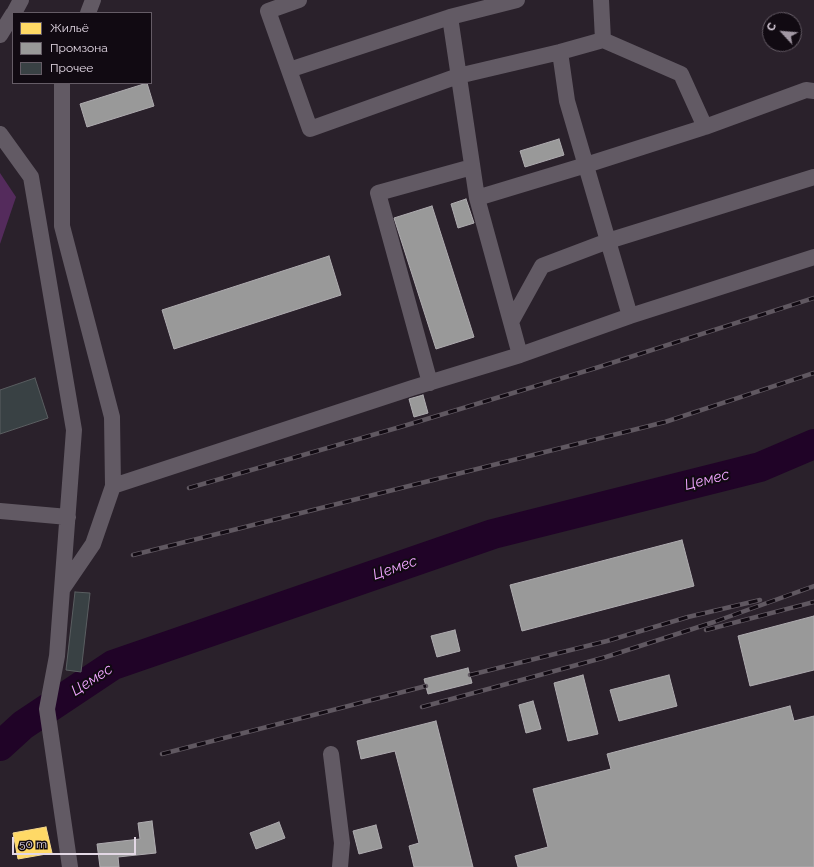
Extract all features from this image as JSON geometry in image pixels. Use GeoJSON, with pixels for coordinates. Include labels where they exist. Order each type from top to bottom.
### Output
{"type":"FeatureCollection","features":[{"type":"Feature","properties":{"kind":"street"},"geometry":{"type":"LineString","coordinates":[[14,12],[22,0]]}},
{"type":"Feature","properties":{"kind":"street"},"geometry":{"type":"LineString","coordinates":[[88,12],[93,0]]}},
{"type":"Feature","properties":{"kind":"street"},"geometry":{"type":"LineString","coordinates":[[299,0],[268,11],[310,129],[458,76],[560,52],[603,40],[681,74],[705,127]]}},
{"type":"Feature","properties":{"kind":"street"},"geometry":{"type":"LineString","coordinates":[[289,70],[450,17],[517,0]]}},
{"type":"Feature","properties":{"kind":"street"},"geometry":{"type":"LineString","coordinates":[[601,0],[603,40]]}},
{"type":"Feature","properties":{"kind":"street"},"geometry":{"type":"LineString","coordinates":[[0,35],[12,16]]}},
{"type":"Feature","properties":{"kind":"street"},"geometry":{"type":"LineString","coordinates":[[450,17],[476,198],[520,355]]}},
{"type":"Feature","properties":{"kind":"street"},"geometry":{"type":"LineString","coordinates":[[560,52],[566,101],[630,316]]}},
{"type":"Feature","properties":{"kind":"street"},"geometry":{"type":"LineString","coordinates":[[62,84],[62,226],[112,417],[113,486],[93,544],[63,590]]}},
{"type":"Feature","properties":{"kind":"street"},"geometry":{"type":"LineString","coordinates":[[476,198],[705,127],[806,90],[814,91]]}},
{"type":"Feature","properties":{"kind":"street"},"geometry":{"type":"LineString","coordinates":[[0,134],[31,177],[74,430],[57,656],[47,709],[70,867]]}},
{"type":"Feature","properties":{"kind":"street"},"geometry":{"type":"LineString","coordinates":[[430,383],[378,193],[472,167]]}},
{"type":"Feature","properties":{"kind":"street"},"geometry":{"type":"LineString","coordinates":[[511,322],[542,266],[608,241],[814,177]]}},
{"type":"Feature","properties":{"kind":"street"},"geometry":{"type":"LineString","coordinates":[[113,486],[520,355],[630,316],[814,257]]}},
{"type":"Feature","properties":{"kind":"street"},"geometry":{"type":"LineString","coordinates":[[0,511],[68,517]]}},
{"type":"Feature","properties":{"kind":"street"},"geometry":{"type":"LineString","coordinates":[[331,754],[342,844],[340,867]]}},
{"type":"Feature","properties":{"kind":"shaded area"},"geometry":{"type":"Polygon","coordinates":[[[0,173],[16,197],[0,244],[0,173]]]}},
{"type":"Feature","properties":{"kind":"building: Жильё"},"geometry":{"type":"Polygon","coordinates":[[[46,827],[52,853],[18,859],[13,833],[46,827]]]}},
{"type":"Feature","properties":{"kind":"building: Промзона"},"geometry":{"type":"Polygon","coordinates":[[[147,84],[154,106],[87,127],[80,104],[147,84]]]}},
{"type":"Feature","properties":{"kind":"building: Промзона"},"geometry":{"type":"Polygon","coordinates":[[[559,139],[564,155],[525,167],[520,151],[559,139]]]}},
{"type":"Feature","properties":{"kind":"building: Промзона"},"geometry":{"type":"Polygon","coordinates":[[[466,199],[474,223],[458,228],[451,204],[466,199]]]}},
{"type":"Feature","properties":{"kind":"building: Промзона"},"geometry":{"type":"Polygon","coordinates":[[[432,206],[474,337],[436,349],[394,218],[432,206]]]}},
{"type":"Feature","properties":{"kind":"building: Промзона"},"geometry":{"type":"Polygon","coordinates":[[[329,256],[341,295],[174,349],[162,310],[329,256]]]}},
{"type":"Feature","properties":{"kind":"building: Промзона"},"geometry":{"type":"Polygon","coordinates":[[[423,395],[428,413],[414,417],[409,399],[423,395]]]}},
{"type":"Feature","properties":{"kind":"building: Промзона"},"geometry":{"type":"Polygon","coordinates":[[[682,540],[694,586],[522,631],[510,585],[682,540]]]}},
{"type":"Feature","properties":{"kind":"building: Промзона"},"geometry":{"type":"Polygon","coordinates":[[[814,616],[814,670],[750,686],[738,636],[814,616]]]}},
{"type":"Feature","properties":{"kind":"building: Промзона"},"geometry":{"type":"Polygon","coordinates":[[[455,630],[460,651],[437,657],[431,636],[455,630]]]}},
{"type":"Feature","properties":{"kind":"building: Промзона"},"geometry":{"type":"Polygon","coordinates":[[[468,668],[472,683],[428,694],[424,679],[468,668]]]}},
{"type":"Feature","properties":{"kind":"building: Промзона"},"geometry":{"type":"Polygon","coordinates":[[[583,675],[598,734],[568,741],[554,683],[583,675]]]}},
{"type":"Feature","properties":{"kind":"building: Промзона"},"geometry":{"type":"Polygon","coordinates":[[[669,675],[677,706],[619,721],[610,690],[669,675]]]}},
{"type":"Feature","properties":{"kind":"building: Промзона"},"geometry":{"type":"Polygon","coordinates":[[[533,701],[541,729],[526,733],[519,705],[533,701]]]}},
{"type":"Feature","properties":{"kind":"building: Промзона"},"geometry":{"type":"Polygon","coordinates":[[[790,706],[794,721],[814,716],[814,867],[518,867],[515,856],[548,847],[533,789],[611,769],[607,754],[790,706]]]}},
{"type":"Feature","properties":{"kind":"building: Промзона"},"geometry":{"type":"Polygon","coordinates":[[[436,721],[473,867],[414,867],[409,846],[419,843],[395,751],[361,759],[357,741],[436,721]]]}},
{"type":"Feature","properties":{"kind":"building: Промзона"},"geometry":{"type":"Polygon","coordinates":[[[152,821],[156,853],[118,857],[119,867],[100,867],[97,844],[140,839],[138,823],[152,821]]]}},
{"type":"Feature","properties":{"kind":"building: Промзона"},"geometry":{"type":"Polygon","coordinates":[[[279,822],[285,838],[256,849],[250,833],[279,822]]]}},
{"type":"Feature","properties":{"kind":"building: Промзона"},"geometry":{"type":"Polygon","coordinates":[[[376,825],[382,848],[359,854],[353,831],[376,825]]]}},
{"type":"Feature","properties":{"kind":"building: Прочее"},"geometry":{"type":"Polygon","coordinates":[[[35,378],[48,418],[0,434],[0,390],[35,378]]]}},
{"type":"Feature","properties":{"kind":"building: Прочее"},"geometry":{"type":"Polygon","coordinates":[[[75,592],[90,593],[81,672],[66,670],[75,592]]]}},
{"type":"Feature","properties":{"kind":"waterway","name":"Цемес"},"geometry":{"type":"LineString","coordinates":[[0,746],[23,725],[113,665],[493,534],[760,467],[814,444]]}},
{"type":"Feature","properties":{"kind":"railway"},"geometry":{"type":"LineString","coordinates":[[189,488],[407,425],[599,367],[814,298]]}},
{"type":"Feature","properties":{"kind":"railway"},"geometry":{"type":"LineString","coordinates":[[133,555],[665,422],[814,373]]}},
{"type":"Feature","properties":{"kind":"railway"},"geometry":{"type":"LineString","coordinates":[[422,707],[606,657],[714,622],[814,586]]}},
{"type":"Feature","properties":{"kind":"railway"},"geometry":{"type":"LineString","coordinates":[[470,675],[607,641],[688,617],[760,600]]}},
{"type":"Feature","properties":{"kind":"railway"},"geometry":{"type":"LineString","coordinates":[[706,630],[814,602]]}},
{"type":"Feature","properties":{"kind":"railway"},"geometry":{"type":"LineString","coordinates":[[162,754],[426,686]]}}]}
